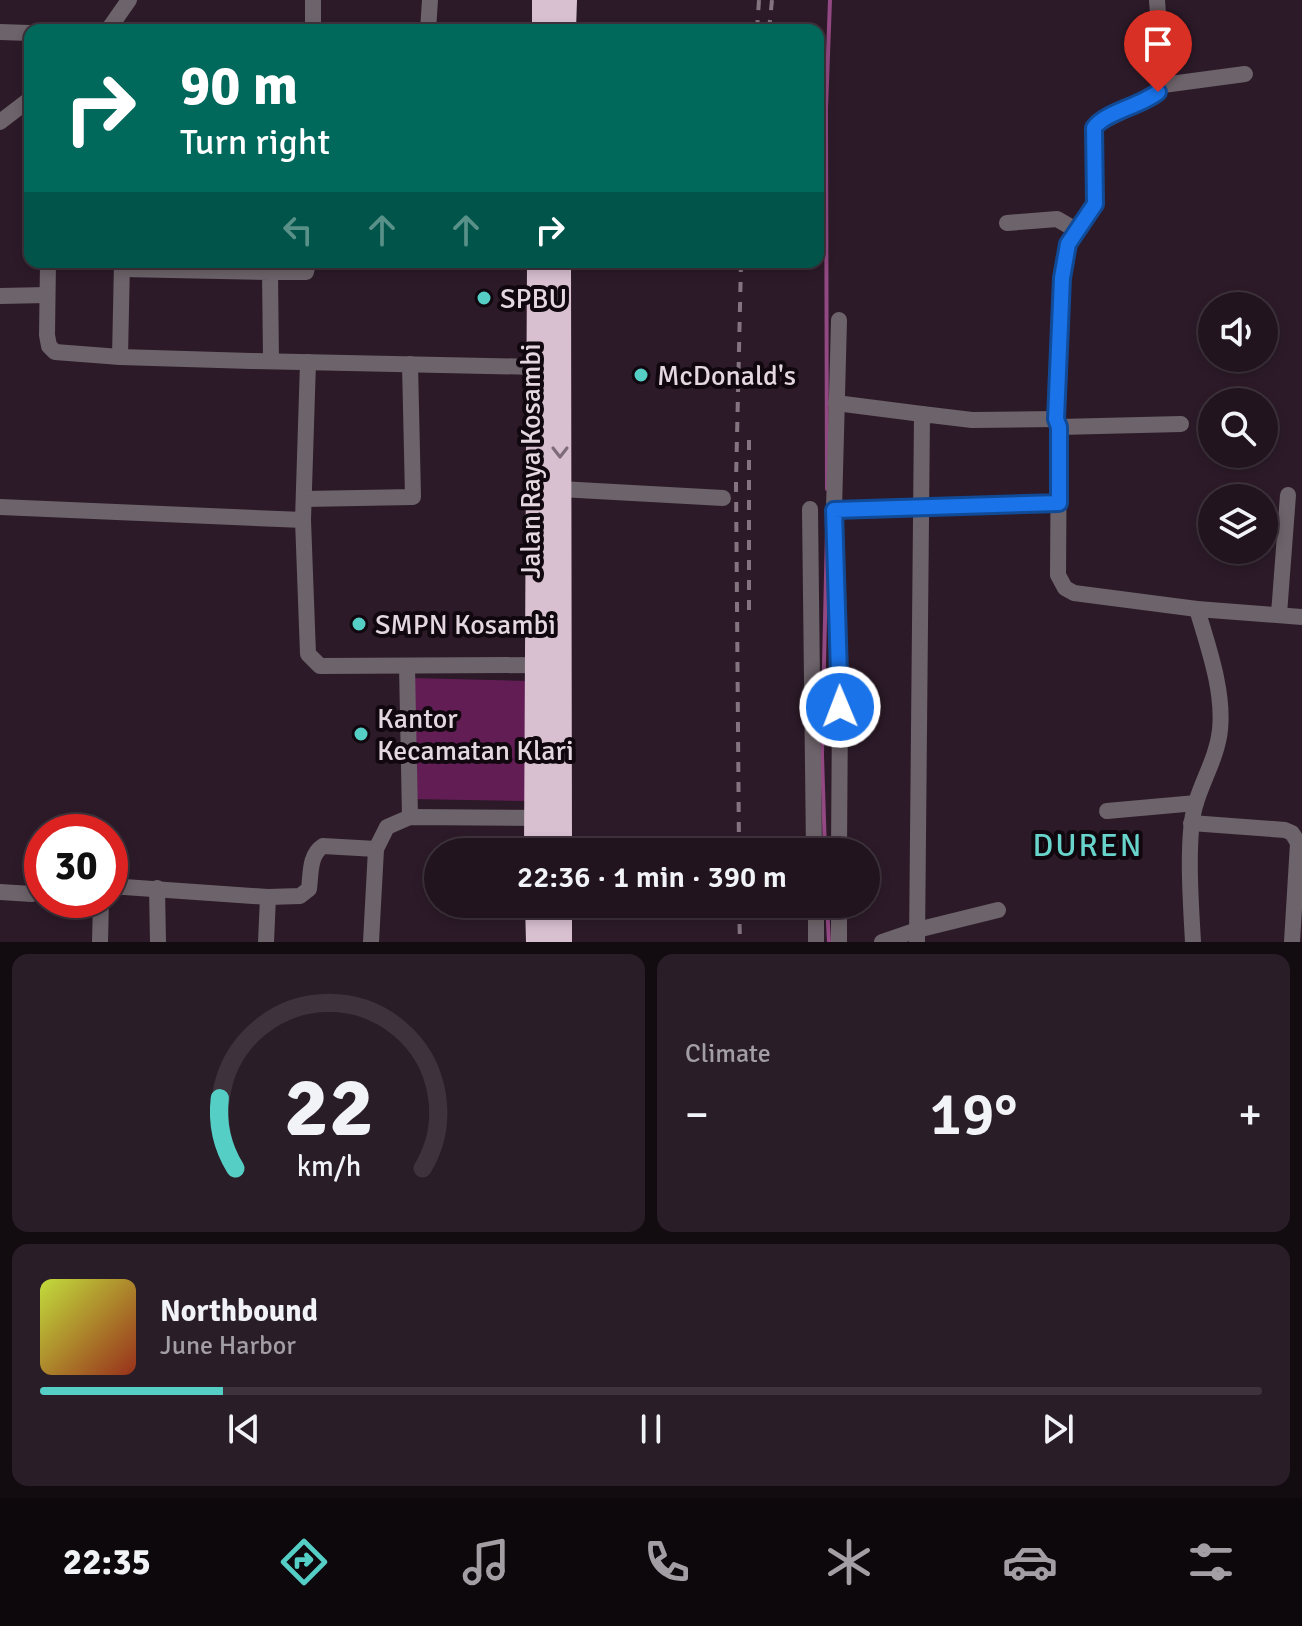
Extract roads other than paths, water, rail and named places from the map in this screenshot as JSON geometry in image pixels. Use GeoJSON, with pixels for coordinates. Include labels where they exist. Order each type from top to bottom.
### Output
{"type":"FeatureCollection","features":[{"type":"Feature","properties":{"kind":"highway"},"geometry":{"type":"LineString","coordinates":[[544,0],[544,24]]}},
{"type":"Feature","properties":{"kind":"highway"},"geometry":{"type":"LineString","coordinates":[[564,24],[565,0]]}},
{"type":"Feature","properties":{"kind":"highway","name":"Jalan Raya Kosambi"},"geometry":{"type":"LineString","coordinates":[[539,268],[545,356],[560,489],[548,818],[541,838]]}},
{"type":"Feature","properties":{"kind":"highway","name":"Jalan Raya Kosambi"},"geometry":{"type":"LineString","coordinates":[[555,838],[548,818],[537,665],[545,356],[558,268]]}},
{"type":"Feature","properties":{"kind":"highway"},"geometry":{"type":"LineString","coordinates":[[537,918],[538,942]]}},
{"type":"Feature","properties":{"kind":"highway"},"geometry":{"type":"LineString","coordinates":[[560,918],[560,942]]}},
{"type":"Feature","properties":{"kind":"street"},"geometry":{"type":"LineString","coordinates":[[112,24],[129,0]]}},
{"type":"Feature","properties":{"kind":"street"},"geometry":{"type":"LineString","coordinates":[[313,0],[313,24]]}},
{"type":"Feature","properties":{"kind":"street"},"geometry":{"type":"LineString","coordinates":[[428,24],[430,0]]}},
{"type":"Feature","properties":{"kind":"street"},"geometry":{"type":"LineString","coordinates":[[1157,0],[1163,85]]}},
{"type":"Feature","properties":{"kind":"street"},"geometry":{"type":"LineString","coordinates":[[0,32],[24,33]]}},
{"type":"Feature","properties":{"kind":"street"},"geometry":{"type":"LineString","coordinates":[[1245,74],[1163,85],[1152,97],[1097,124],[1094,135],[1095,204],[1068,244],[1062,278],[1058,575],[1065,588],[1074,593],[1197,609],[1302,617]]}},
{"type":"Feature","properties":{"kind":"street"},"geometry":{"type":"LineString","coordinates":[[0,122],[24,104]]}},
{"type":"Feature","properties":{"kind":"street"},"geometry":{"type":"LineString","coordinates":[[1007,223],[1057,219],[1076,230]]}},
{"type":"Feature","properties":{"kind":"street"},"geometry":{"type":"LineString","coordinates":[[48,268],[47,335],[51,350],[120,357],[410,364],[545,356]]}},
{"type":"Feature","properties":{"kind":"street"},"geometry":{"type":"LineString","coordinates":[[120,357],[122,268]]}},
{"type":"Feature","properties":{"kind":"street"},"geometry":{"type":"LineString","coordinates":[[185,268],[300,274],[306,272],[307,268]]}},
{"type":"Feature","properties":{"kind":"street"},"geometry":{"type":"LineString","coordinates":[[270,272],[271,361]]}},
{"type":"Feature","properties":{"kind":"street"},"geometry":{"type":"LineString","coordinates":[[0,296],[47,295]]}},
{"type":"Feature","properties":{"kind":"street"},"geometry":{"type":"LineString","coordinates":[[820,838],[826,824],[824,581],[834,510],[839,320]]}},
{"type":"Feature","properties":{"kind":"street"},"geometry":{"type":"LineString","coordinates":[[308,362],[303,520],[310,658],[320,666],[537,665]]}},
{"type":"Feature","properties":{"kind":"street"},"geometry":{"type":"LineString","coordinates":[[304,499],[413,497],[410,364]]}},
{"type":"Feature","properties":{"kind":"street"},"geometry":{"type":"LineString","coordinates":[[836,403],[972,420],[1181,424]]}},
{"type":"Feature","properties":{"kind":"street"},"geometry":{"type":"LineString","coordinates":[[917,936],[922,414]]}},
{"type":"Feature","properties":{"kind":"street"},"geometry":{"type":"LineString","coordinates":[[560,489],[723,498]]}},
{"type":"Feature","properties":{"kind":"street"},"geometry":{"type":"LineString","coordinates":[[1279,614],[1288,495]]}},
{"type":"Feature","properties":{"kind":"street"},"geometry":{"type":"LineString","coordinates":[[834,510],[1059,503]]}},
{"type":"Feature","properties":{"kind":"street"},"geometry":{"type":"LineString","coordinates":[[0,507],[303,520]]}},
{"type":"Feature","properties":{"kind":"street"},"geometry":{"type":"LineString","coordinates":[[810,509],[824,581],[826,824],[832,838]]}},
{"type":"Feature","properties":{"kind":"street"},"geometry":{"type":"LineString","coordinates":[[1193,942],[1191,823],[1196,803],[1213,765],[1220,729],[1213,664],[1197,609]]}},
{"type":"Feature","properties":{"kind":"street"},"geometry":{"type":"LineString","coordinates":[[407,666],[410,817]]}},
{"type":"Feature","properties":{"kind":"street"},"geometry":{"type":"LineString","coordinates":[[1107,811],[1196,803]]}},
{"type":"Feature","properties":{"kind":"street"},"geometry":{"type":"LineString","coordinates":[[371,942],[376,849],[387,827],[410,817],[548,818]]}},
{"type":"Feature","properties":{"kind":"street"},"geometry":{"type":"LineString","coordinates":[[1191,823],[1292,833],[1298,843],[1292,942]]}},
{"type":"Feature","properties":{"kind":"street"},"geometry":{"type":"LineString","coordinates":[[128,887],[268,897],[300,896],[309,889],[313,854],[323,846],[376,849]]}},
{"type":"Feature","properties":{"kind":"street"},"geometry":{"type":"LineString","coordinates":[[157,888],[158,942]]}},
{"type":"Feature","properties":{"kind":"street"},"geometry":{"type":"LineString","coordinates":[[0,892],[24,894]]}},
{"type":"Feature","properties":{"kind":"street"},"geometry":{"type":"LineString","coordinates":[[266,942],[268,897]]}},
{"type":"Feature","properties":{"kind":"street"},"geometry":{"type":"LineString","coordinates":[[882,942],[917,936],[998,910]]}},
{"type":"Feature","properties":{"kind":"street"},"geometry":{"type":"LineString","coordinates":[[100,942],[101,918]]}},
{"type":"Feature","properties":{"kind":"street"},"geometry":{"type":"LineString","coordinates":[[816,918],[816,942]]}},
{"type":"Feature","properties":{"kind":"street"},"geometry":{"type":"LineString","coordinates":[[839,918],[839,942]]}},
{"type":"Feature","properties":{"kind":"waterway"},"geometry":{"type":"LineString","coordinates":[[827,489],[826,109],[830,0]]}},
{"type":"Feature","properties":{"kind":"waterway"},"geometry":{"type":"LineString","coordinates":[[825,838],[822,755],[827,530]]}},
{"type":"Feature","properties":{"kind":"waterway"},"geometry":{"type":"LineString","coordinates":[[828,918],[829,942]]}},
{"type":"Feature","properties":{"kind":"railway"},"geometry":{"type":"LineString","coordinates":[[757,24],[759,0]]}},
{"type":"Feature","properties":{"kind":"railway"},"geometry":{"type":"LineString","coordinates":[[770,24],[772,0]]}},
{"type":"Feature","properties":{"kind":"railway"},"geometry":{"type":"LineString","coordinates":[[739,838],[736,481],[741,268]]}},
{"type":"Feature","properties":{"kind":"railway"},"geometry":{"type":"LineString","coordinates":[[749,440],[749,620]]}},
{"type":"Feature","properties":{"kind":"railway"},"geometry":{"type":"LineString","coordinates":[[739,918],[740,942]]}},
{"type":"Feature","properties":{"kind":"place","name":"SPBU"},"geometry":{"type":"Point","coordinates":[484,298]}},
{"type":"Feature","properties":{"kind":"place","name":"McDonald's"},"geometry":{"type":"Point","coordinates":[641,375]}},
{"type":"Feature","properties":{"kind":"place","name":"SMPN Kosambi"},"geometry":{"type":"Point","coordinates":[359,624]}},
{"type":"Feature","properties":{"kind":"place","name":"Kantor Kecamatan Klari"},"geometry":{"type":"Point","coordinates":[361,734]}},
{"type":"Feature","properties":{"kind":"district","name":"DUREN"},"geometry":{"type":"Point","coordinates":[1088,845]}}]}
